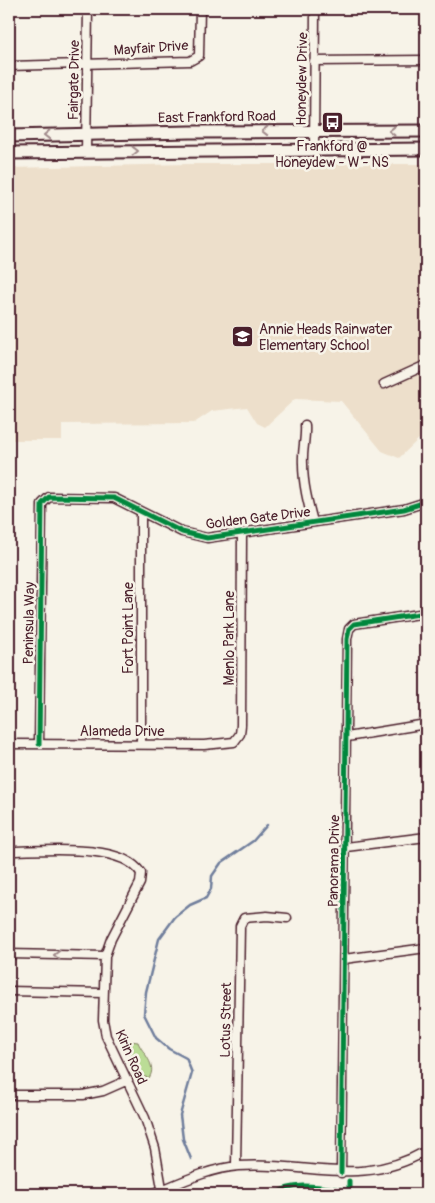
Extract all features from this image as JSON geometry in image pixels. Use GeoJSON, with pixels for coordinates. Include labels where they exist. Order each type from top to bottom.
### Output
{"type":"FeatureCollection","features":[{"type":"Feature","properties":{"kind":"main road","name":"East Frankford Road"},"geometry":{"type":"LineString","coordinates":[[9,136],[426,131]]}},
{"type":"Feature","properties":{"kind":"main road"},"geometry":{"type":"LineString","coordinates":[[9,153],[314,149],[426,150]]}},
{"type":"Feature","properties":{"kind":"street","name":"Fairgate Drive"},"geometry":{"type":"LineString","coordinates":[[86,152],[88,9]]}},
{"type":"Feature","properties":{"kind":"street","name":"Mayfair Drive"},"geometry":{"type":"LineString","coordinates":[[87,64],[190,62],[199,56],[200,9]]}},
{"type":"Feature","properties":{"kind":"street","name":"Honeydew Drive"},"geometry":{"type":"LineString","coordinates":[[314,149],[315,9]]}},
{"type":"Feature","properties":{"kind":"street"},"geometry":{"type":"LineString","coordinates":[[314,60],[426,60]]}},
{"type":"Feature","properties":{"kind":"street"},"geometry":{"type":"LineString","coordinates":[[9,66],[87,64]]}},
{"type":"Feature","properties":{"kind":"street"},"geometry":{"type":"LineString","coordinates":[[384,384],[426,365]]}},
{"type":"Feature","properties":{"kind":"street"},"geometry":{"type":"LineString","coordinates":[[305,425],[306,440],[302,462],[313,522]]}},
{"type":"Feature","properties":{"kind":"street","name":"Golden Gate Drive"},"geometry":{"type":"LineString","coordinates":[[42,504],[49,497],[104,497],[122,501],[140,512],[192,536],[207,538],[404,509],[426,502]]}},
{"type":"Feature","properties":{"kind":"street","name":"Peninsula Way"},"geometry":{"type":"LineString","coordinates":[[39,744],[42,504]]}},
{"type":"Feature","properties":{"kind":"street","name":"Fort Point Lane"},"geometry":{"type":"LineString","coordinates":[[140,512],[141,744]]}},
{"type":"Feature","properties":{"kind":"street","name":"Menlo Park Lane"},"geometry":{"type":"LineString","coordinates":[[234,742],[240,734],[241,725],[242,533]]}},
{"type":"Feature","properties":{"kind":"street","name":"Panorama Drive"},"geometry":{"type":"LineString","coordinates":[[341,1173],[349,629],[359,623],[426,613]]}},
{"type":"Feature","properties":{"kind":"street"},"geometry":{"type":"LineString","coordinates":[[347,737],[426,724]]}},
{"type":"Feature","properties":{"kind":"street","name":"Alameda Drive"},"geometry":{"type":"LineString","coordinates":[[9,744],[204,745],[234,742]]}},
{"type":"Feature","properties":{"kind":"street"},"geometry":{"type":"LineString","coordinates":[[346,847],[426,837]]}},
{"type":"Feature","properties":{"kind":"street","name":"Kirin Road"},"geometry":{"type":"LineString","coordinates":[[9,850],[95,852],[130,861],[141,873],[140,883],[110,939],[105,956],[103,1020],[106,1036],[145,1118],[155,1148],[163,1192]]}},
{"type":"Feature","properties":{"kind":"street","name":"Lotus Street"},"geometry":{"type":"LineString","coordinates":[[236,1166],[240,926],[244,918],[287,918]]}},
{"type":"Feature","properties":{"kind":"street"},"geometry":{"type":"LineString","coordinates":[[344,959],[426,948]]}},
{"type":"Feature","properties":{"kind":"street"},"geometry":{"type":"LineString","coordinates":[[9,954],[105,956]]}},
{"type":"Feature","properties":{"kind":"street"},"geometry":{"type":"LineString","coordinates":[[9,991],[103,993]]}},
{"type":"Feature","properties":{"kind":"street"},"geometry":{"type":"LineString","coordinates":[[9,1095],[83,1095],[103,1091],[128,1080]]}},
{"type":"Feature","properties":{"kind":"street"},"geometry":{"type":"LineString","coordinates":[[152,1194],[163,1192],[220,1169],[236,1166],[262,1165],[341,1173],[368,1172],[388,1167],[426,1151]]}},
{"type":"Feature","properties":{"kind":"shaded area","name":"Annie Heads Rainwater Elementary School"},"geometry":{"type":"Polygon","coordinates":[[[189,164],[426,164],[426,432],[399,458],[382,451],[341,401],[295,399],[265,427],[257,423],[247,407],[212,411],[194,423],[62,424],[62,440],[9,440],[9,168],[189,164]]]}},
{"type":"Feature","properties":{"kind":"green space"},"geometry":{"type":"Polygon","coordinates":[[[129,1041],[138,1042],[151,1064],[152,1068],[149,1078],[142,1076],[126,1048],[129,1041]]]}},
{"type":"Feature","properties":{"kind":"waterway"},"geometry":{"type":"LineString","coordinates":[[191,1159],[183,1139],[180,1115],[192,1073],[186,1058],[169,1049],[156,1038],[144,1014],[146,992],[159,939],[175,917],[190,905],[206,898],[211,889],[212,876],[221,863],[253,841],[267,825]]}},
{"type":"Feature","properties":{"kind":"cycle path"},"geometry":{"type":"LineString","coordinates":[[39,744],[42,504],[49,497],[114,498],[182,532],[207,538],[404,509],[426,502]]}},
{"type":"Feature","properties":{"kind":"cycle path"},"geometry":{"type":"LineString","coordinates":[[341,1173],[347,639],[349,629],[354,624],[426,613]]}},
{"type":"Feature","properties":{"kind":"cycle path"},"geometry":{"type":"LineString","coordinates":[[275,1194],[292,1187],[301,1186],[349,1191],[349,1181]]}},
{"type":"Feature","properties":{"kind":"place","name":"Frankford @ Honeydew - W - NS"},"geometry":{"type":"Point","coordinates":[332,123]}},
{"type":"Feature","properties":{"kind":"place","name":"Annie Heads Rainwater Elementary School"},"geometry":{"type":"Point","coordinates":[243,337]}}]}
